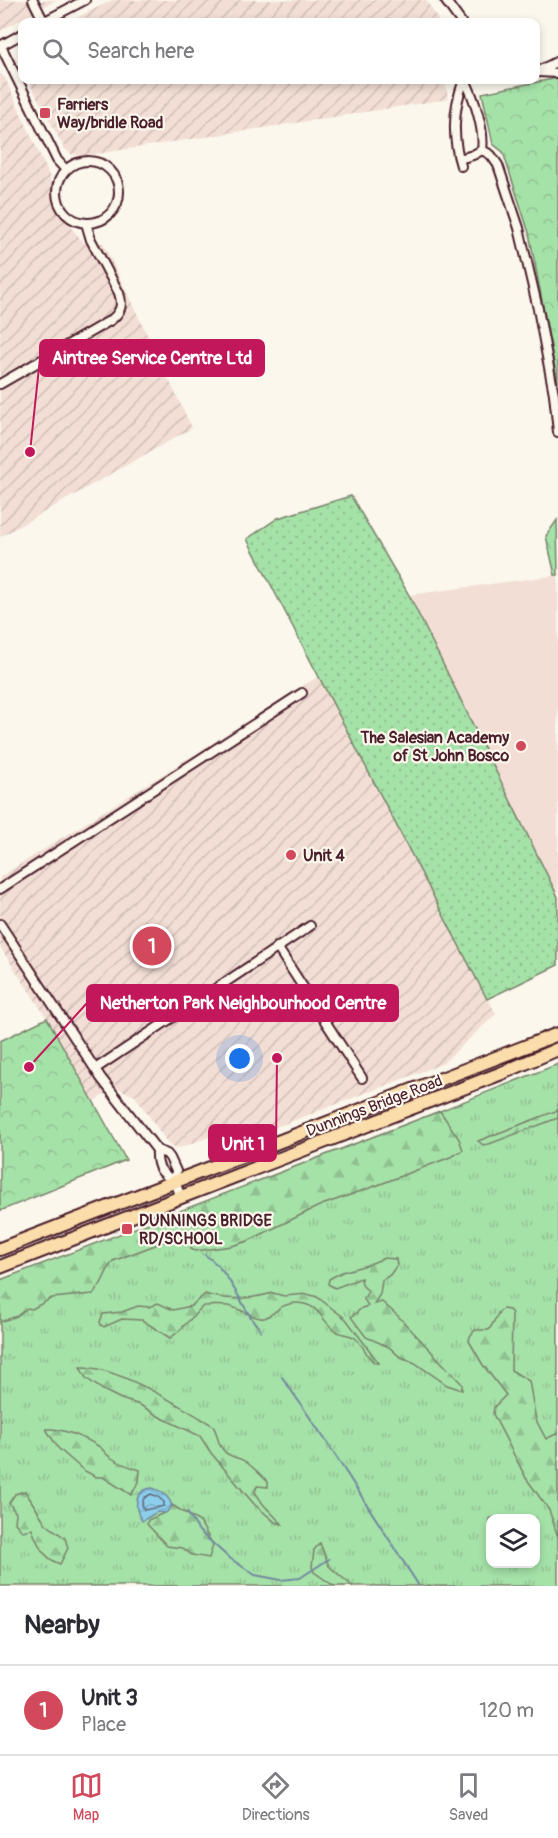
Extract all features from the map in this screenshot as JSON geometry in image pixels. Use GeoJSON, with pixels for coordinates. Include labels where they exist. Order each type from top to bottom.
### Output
{"type":"FeatureCollection","features":[{"type":"Feature","properties":{"kind":"highway","name":"Dunnings Bridge Road"},"geometry":{"type":"LineString","coordinates":[[0,1267],[178,1189],[558,1034]]}},
{"type":"Feature","properties":{"kind":"highway","name":"Dunnings Bridge Road"},"geometry":{"type":"LineString","coordinates":[[0,1250],[178,1189],[212,1185],[502,1073],[558,1049]]}},
{"type":"Feature","properties":{"kind":"street"},"geometry":{"type":"LineString","coordinates":[[33,0],[42,18]]}},
{"type":"Feature","properties":{"kind":"street"},"geometry":{"type":"LineString","coordinates":[[51,18],[85,0]]}},
{"type":"Feature","properties":{"kind":"street"},"geometry":{"type":"LineString","coordinates":[[445,0],[458,18]]}},
{"type":"Feature","properties":{"kind":"street"},"geometry":{"type":"LineString","coordinates":[[18,36],[1,46],[18,81]]}},
{"type":"Feature","properties":{"kind":"street"},"geometry":{"type":"LineString","coordinates":[[540,70],[558,61]]}},
{"type":"Feature","properties":{"kind":"street"},"geometry":{"type":"LineString","coordinates":[[540,72],[558,73]]}},
{"type":"Feature","properties":{"kind":"street"},"geometry":{"type":"LineString","coordinates":[[20,84],[57,160],[66,170]]}},
{"type":"Feature","properties":{"kind":"street"},"geometry":{"type":"LineString","coordinates":[[464,84],[455,114],[454,133],[460,163],[482,150],[483,143],[478,116],[468,84]]}},
{"type":"Feature","properties":{"kind":"street"},"geometry":{"type":"LineString","coordinates":[[482,150],[491,155],[498,165],[519,228],[538,309],[558,432]]}},
{"type":"Feature","properties":{"kind":"street"},"geometry":{"type":"LineString","coordinates":[[83,161],[93,161],[107,167],[116,178],[119,189],[118,202],[106,218],[86,223],[74,220],[65,213],[57,196],[57,185],[66,170],[83,161]]}},
{"type":"Feature","properties":{"kind":"street"},"geometry":{"type":"LineString","coordinates":[[0,384],[119,314],[122,303],[119,293],[91,240],[86,223]]}},
{"type":"Feature","properties":{"kind":"street"},"geometry":{"type":"LineString","coordinates":[[0,889],[302,693]]}},
{"type":"Feature","properties":{"kind":"street"},"geometry":{"type":"LineString","coordinates":[[0,924],[95,1069],[157,1150],[167,1154],[170,1158],[176,1171],[178,1189]]}},
{"type":"Feature","properties":{"kind":"street"},"geometry":{"type":"LineString","coordinates":[[95,1069],[310,926]]}},
{"type":"Feature","properties":{"kind":"street"},"geometry":{"type":"LineString","coordinates":[[277,947],[363,1078]]}},
{"type":"Feature","properties":{"kind":"street"},"geometry":{"type":"LineString","coordinates":[[157,1150],[156,1163],[178,1189]]}},
{"type":"Feature","properties":{"kind":"shaded area"},"geometry":{"type":"Polygon","coordinates":[[[0,0],[56,0],[23,18],[18,18],[18,21],[0,31],[0,0]]]}},
{"type":"Feature","properties":{"kind":"shaded area"},"geometry":{"type":"Polygon","coordinates":[[[112,0],[426,0],[437,18],[77,18],[112,0]]]}},
{"type":"Feature","properties":{"kind":"shaded area"},"geometry":{"type":"Polygon","coordinates":[[[0,74],[5,78],[49,175],[55,209],[85,244],[103,243],[192,428],[0,537],[0,74]]]}},
{"type":"Feature","properties":{"kind":"shaded area"},"geometry":{"type":"Polygon","coordinates":[[[30,84],[446,84],[448,99],[83,156],[71,154],[64,148],[30,84]]]}},
{"type":"Feature","properties":{"kind":"shaded area","name":"The Salesian Academy of St John Bosco"},"geometry":{"type":"Polygon","coordinates":[[[558,575],[558,897],[409,595],[558,575]]]}},
{"type":"Feature","properties":{"kind":"shaded area"},"geometry":{"type":"Polygon","coordinates":[[[319,676],[496,1014],[442,1064],[248,1138],[238,1126],[174,1148],[169,1145],[135,1096],[115,1087],[93,1102],[47,1018],[0,947],[0,877],[319,676]]]}},
{"type":"Feature","properties":{"kind":"green space"},"geometry":{"type":"Polygon","coordinates":[[[558,78],[558,384],[529,233],[503,152],[493,144],[482,93],[528,84],[540,84],[540,82],[558,78]]]}},
{"type":"Feature","properties":{"kind":"green space"},"geometry":{"type":"Polygon","coordinates":[[[351,496],[409,595],[558,897],[558,965],[487,999],[247,539],[278,518],[351,496]]]}},
{"type":"Feature","properties":{"kind":"green space"},"geometry":{"type":"Polygon","coordinates":[[[557,520],[558,575],[555,575],[546,536],[557,520]]]}},
{"type":"Feature","properties":{"kind":"green space"},"geometry":{"type":"Polygon","coordinates":[[[47,1018],[126,1160],[0,1211],[0,1041],[47,1018]]]}},
{"type":"Feature","properties":{"kind":"green space"},"geometry":{"type":"Polygon","coordinates":[[[558,1064],[558,1586],[0,1586],[0,1286],[558,1064]]]}},
{"type":"Feature","properties":{"kind":"green space"},"geometry":{"type":"Polygon","coordinates":[[[558,1110],[558,1118],[489,1144],[483,1145],[478,1141],[558,1110]]]}},
{"type":"Feature","properties":{"kind":"green space"},"geometry":{"type":"Polygon","coordinates":[[[440,1111],[459,1139],[463,1150],[453,1156],[319,1206],[248,1241],[232,1246],[195,1251],[191,1249],[191,1241],[195,1230],[113,1261],[93,1294],[52,1298],[0,1322],[0,1280],[440,1111]]]}},
{"type":"Feature","properties":{"kind":"green space"},"geometry":{"type":"Polygon","coordinates":[[[384,1258],[396,1259],[397,1265],[390,1275],[382,1280],[380,1294],[374,1304],[382,1302],[398,1316],[462,1384],[462,1390],[447,1385],[415,1363],[399,1356],[389,1347],[366,1337],[351,1317],[368,1306],[364,1299],[368,1291],[362,1285],[361,1278],[335,1288],[328,1284],[329,1279],[342,1272],[384,1258]]]}},
{"type":"Feature","properties":{"kind":"green space"},"geometry":{"type":"Polygon","coordinates":[[[273,1293],[284,1296],[307,1294],[317,1297],[346,1319],[379,1363],[372,1360],[355,1338],[332,1329],[317,1311],[306,1304],[285,1305],[265,1318],[227,1306],[203,1306],[170,1338],[142,1320],[122,1319],[104,1327],[100,1322],[103,1314],[122,1312],[138,1306],[149,1307],[158,1303],[173,1310],[191,1306],[205,1294],[222,1298],[239,1298],[273,1293]]]}},
{"type":"Feature","properties":{"kind":"green space"},"geometry":{"type":"Polygon","coordinates":[[[503,1309],[512,1313],[511,1370],[529,1381],[536,1420],[546,1439],[558,1433],[558,1537],[549,1510],[526,1478],[493,1414],[494,1407],[506,1395],[483,1365],[469,1341],[475,1330],[489,1330],[503,1309]]]}},
{"type":"Feature","properties":{"kind":"green space"},"geometry":{"type":"Polygon","coordinates":[[[80,1367],[95,1368],[130,1380],[212,1425],[224,1451],[246,1462],[268,1482],[268,1487],[257,1486],[255,1492],[282,1524],[275,1522],[254,1504],[211,1453],[200,1436],[140,1405],[103,1390],[86,1378],[80,1367]]]}},
{"type":"Feature","properties":{"kind":"green space"},"geometry":{"type":"Polygon","coordinates":[[[46,1429],[60,1430],[81,1437],[100,1447],[113,1459],[140,1470],[139,1482],[131,1495],[103,1477],[96,1477],[83,1470],[58,1448],[46,1429]]]}},
{"type":"Feature","properties":{"kind":"green space"},"geometry":{"type":"Polygon","coordinates":[[[25,1491],[46,1524],[65,1538],[68,1548],[60,1564],[45,1555],[32,1529],[22,1531],[15,1523],[16,1513],[9,1503],[15,1494],[25,1491]]]}},
{"type":"Feature","properties":{"kind":"green space"},"geometry":{"type":"Polygon","coordinates":[[[172,1505],[200,1522],[213,1545],[209,1558],[192,1555],[182,1548],[167,1546],[147,1524],[148,1520],[164,1513],[172,1505]]]}},
{"type":"Feature","properties":{"kind":"green space"},"geometry":{"type":"Polygon","coordinates":[[[320,1543],[329,1566],[352,1586],[334,1586],[314,1572],[312,1567],[314,1550],[320,1543]]]}},
{"type":"Feature","properties":{"kind":"water"},"geometry":{"type":"Polygon","coordinates":[[[152,1488],[165,1494],[172,1506],[166,1513],[157,1512],[142,1521],[137,1506],[138,1496],[141,1492],[152,1488]]]}},
{"type":"Feature","properties":{"kind":"waterway"},"geometry":{"type":"LineString","coordinates":[[205,1255],[225,1274],[261,1331]]}},
{"type":"Feature","properties":{"kind":"waterway"},"geometry":{"type":"LineString","coordinates":[[282,1377],[419,1586]]}},
{"type":"Feature","properties":{"kind":"waterway"},"geometry":{"type":"LineString","coordinates":[[187,1512],[199,1531],[228,1557],[255,1575],[281,1580],[300,1578],[329,1559]]}},
{"type":"Feature","properties":{"kind":"place","name":"Farriers Way/bridle Road"},"geometry":{"type":"Point","coordinates":[45,113]}},
{"type":"Feature","properties":{"kind":"place","name":"Aintree Service Centre Ltd"},"geometry":{"type":"Point","coordinates":[30,452]}},
{"type":"Feature","properties":{"kind":"place","name":"The Salesian Academy of St John Bosco"},"geometry":{"type":"Point","coordinates":[521,746]}},
{"type":"Feature","properties":{"kind":"place","name":"Unit 4"},"geometry":{"type":"Point","coordinates":[291,855]}},
{"type":"Feature","properties":{"kind":"place","name":"Unit 3"},"geometry":{"type":"Point","coordinates":[152,946]}},
{"type":"Feature","properties":{"kind":"place","name":"Unit 1"},"geometry":{"type":"Point","coordinates":[277,1058]}},
{"type":"Feature","properties":{"kind":"place","name":"Netherton Park Neighbourhood Centre"},"geometry":{"type":"Point","coordinates":[29,1067]}},
{"type":"Feature","properties":{"kind":"place","name":"DUNNINGS BRIDGE RD/SCHOOL"},"geometry":{"type":"Point","coordinates":[127,1229]}}]}
